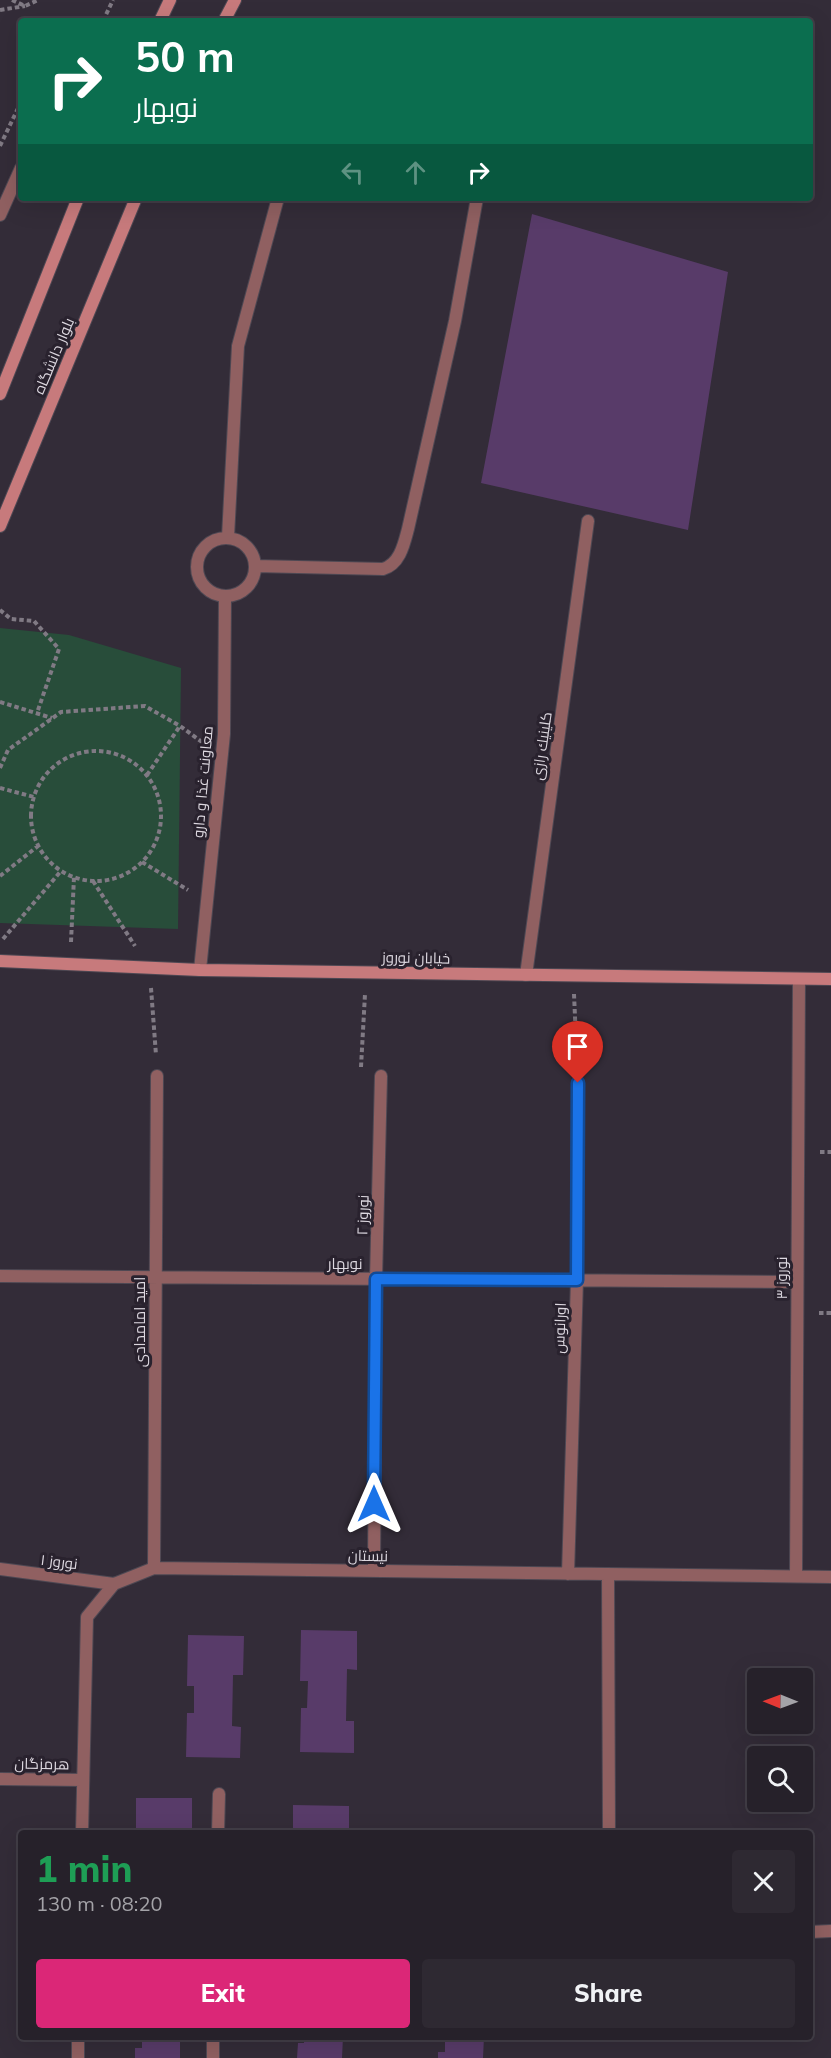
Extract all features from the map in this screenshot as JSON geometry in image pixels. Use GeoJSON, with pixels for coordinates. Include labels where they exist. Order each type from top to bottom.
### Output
{"type":"FeatureCollection","features":[{"type":"Feature","properties":{"kind":"street"},"geometry":{"type":"LineString","coordinates":[[161,18],[170,0]]}},
{"type":"Feature","properties":{"kind":"street"},"geometry":{"type":"LineString","coordinates":[[226,18],[235,0]]}},
{"type":"Feature","properties":{"kind":"street"},"geometry":{"type":"LineString","coordinates":[[0,215],[18,175]]}},
{"type":"Feature","properties":{"kind":"street"},"geometry":{"type":"LineString","coordinates":[[0,394],[77,201]]}},
{"type":"Feature","properties":{"kind":"street","name":"بلوار دانشگاه"},"geometry":{"type":"LineString","coordinates":[[0,526],[135,201]]}},
{"type":"Feature","properties":{"kind":"street"},"geometry":{"type":"LineString","coordinates":[[228,537],[238,346],[277,201]]}},
{"type":"Feature","properties":{"kind":"street"},"geometry":{"type":"LineString","coordinates":[[255,566],[383,569],[397,560],[408,529],[452,333],[476,201]]}},
{"type":"Feature","properties":{"kind":"street","name":"كلينيك رازی"},"geometry":{"type":"LineString","coordinates":[[526,975],[588,521]]}},
{"type":"Feature","properties":{"kind":"street"},"geometry":{"type":"LineString","coordinates":[[228,537],[246,545],[252,552],[255,566],[253,579],[247,587],[240,593],[225,596],[213,593],[205,587],[199,578],[197,568],[202,549],[218,538],[228,537]]}},
{"type":"Feature","properties":{"kind":"street","name":"معاونت غذا و دارو"},"geometry":{"type":"LineString","coordinates":[[200,970],[224,734],[225,596]]}},
{"type":"Feature","properties":{"kind":"street","name":"خیابان نوروز"},"geometry":{"type":"LineString","coordinates":[[0,961],[200,970],[831,979]]}},
{"type":"Feature","properties":{"kind":"street","name":"نوروز ۳"},"geometry":{"type":"LineString","coordinates":[[795,1576],[799,979]]}},
{"type":"Feature","properties":{"kind":"street","name":"امید امامدادی"},"geometry":{"type":"LineString","coordinates":[[154,1568],[157,1076]]}},
{"type":"Feature","properties":{"kind":"street","name":"نوروز ۲"},"geometry":{"type":"LineString","coordinates":[[374,1571],[376,1279],[381,1076]]}},
{"type":"Feature","properties":{"kind":"street","name":"اورانوس"},"geometry":{"type":"LineString","coordinates":[[568,1574],[577,1280],[578,1083]]}},
{"type":"Feature","properties":{"kind":"street","name":"نوبهار"},"geometry":{"type":"LineString","coordinates":[[0,1276],[797,1282]]}},
{"type":"Feature","properties":{"kind":"street","name":"نیستان"},"geometry":{"type":"LineString","coordinates":[[82,1830],[87,1617],[114,1584],[154,1568],[831,1577]]}},
{"type":"Feature","properties":{"kind":"street","name":"نوروز ۱"},"geometry":{"type":"LineString","coordinates":[[0,1569],[114,1584]]}},
{"type":"Feature","properties":{"kind":"street"},"geometry":{"type":"LineString","coordinates":[[608,1574],[609,1830]]}},
{"type":"Feature","properties":{"kind":"street","name":"هرمزگان"},"geometry":{"type":"LineString","coordinates":[[0,1779],[83,1780]]}},
{"type":"Feature","properties":{"kind":"street"},"geometry":{"type":"LineString","coordinates":[[218,1830],[219,1794]]}},
{"type":"Feature","properties":{"kind":"street"},"geometry":{"type":"LineString","coordinates":[[813,1932],[831,1931]]}},
{"type":"Feature","properties":{"kind":"street"},"geometry":{"type":"LineString","coordinates":[[78,2040],[78,2058]]}},
{"type":"Feature","properties":{"kind":"street"},"geometry":{"type":"LineString","coordinates":[[213,2040],[213,2058]]}},
{"type":"Feature","properties":{"kind":"path"},"geometry":{"type":"LineString","coordinates":[[12,0],[25,6]]}},
{"type":"Feature","properties":{"kind":"path"},"geometry":{"type":"LineString","coordinates":[[0,10],[25,6],[38,0]]}},
{"type":"Feature","properties":{"kind":"path"},"geometry":{"type":"LineString","coordinates":[[104,18],[113,0]]}},
{"type":"Feature","properties":{"kind":"path"},"geometry":{"type":"LineString","coordinates":[[0,147],[18,108]]}},
{"type":"Feature","properties":{"kind":"path"},"geometry":{"type":"LineString","coordinates":[[0,610],[10,619],[34,621],[59,649],[37,713]]}},
{"type":"Feature","properties":{"kind":"path"},"geometry":{"type":"LineString","coordinates":[[0,702],[52,719]]}},
{"type":"Feature","properties":{"kind":"path"},"geometry":{"type":"LineString","coordinates":[[0,768],[8,750],[61,712],[145,706],[180,726],[222,756]]}},
{"type":"Feature","properties":{"kind":"path"},"geometry":{"type":"LineString","coordinates":[[147,775],[180,726]]}},
{"type":"Feature","properties":{"kind":"path"},"geometry":{"type":"LineString","coordinates":[[98,750],[125,757],[147,775],[159,796],[161,819],[156,843],[142,862],[120,877],[93,881],[74,877],[61,871],[38,846],[31,822],[34,797],[47,772],[70,756],[98,750]]}},
{"type":"Feature","properties":{"kind":"path"},"geometry":{"type":"LineString","coordinates":[[0,788],[34,797]]}},
{"type":"Feature","properties":{"kind":"path"},"geometry":{"type":"LineString","coordinates":[[0,876],[38,846]]}},
{"type":"Feature","properties":{"kind":"path"},"geometry":{"type":"LineString","coordinates":[[142,862],[207,902]]}},
{"type":"Feature","properties":{"kind":"path"},"geometry":{"type":"LineString","coordinates":[[0,942],[61,871]]}},
{"type":"Feature","properties":{"kind":"path"},"geometry":{"type":"LineString","coordinates":[[70,965],[74,877]]}},
{"type":"Feature","properties":{"kind":"path"},"geometry":{"type":"LineString","coordinates":[[367,973],[360,1067],[381,1076]]}},
{"type":"Feature","properties":{"kind":"path"},"geometry":{"type":"LineString","coordinates":[[573,976],[578,1083]]}},
{"type":"Feature","properties":{"kind":"green space"},"geometry":{"type":"Polygon","coordinates":[[[0,628],[69,635],[181,668],[178,929],[0,923],[0,628]]]}},
{"type":"Feature","properties":{"kind":"building"},"geometry":{"type":"Polygon","coordinates":[[[532,214],[728,272],[688,530],[481,483],[532,214]]]}},
{"type":"Feature","properties":{"kind":"building"},"geometry":{"type":"Polygon","coordinates":[[[301,1630],[357,1631],[357,1670],[347,1669],[346,1721],[354,1721],[354,1753],[300,1752],[301,1708],[307,1708],[308,1681],[300,1681],[301,1630]]]}},
{"type":"Feature","properties":{"kind":"building"},"geometry":{"type":"Polygon","coordinates":[[[188,1635],[244,1636],[243,1675],[233,1675],[232,1726],[241,1727],[240,1758],[186,1757],[187,1713],[194,1713],[194,1686],[187,1686],[188,1635]]]}},
{"type":"Feature","properties":{"kind":"building"},"geometry":{"type":"Polygon","coordinates":[[[136,1798],[192,1798],[192,1830],[136,1830],[136,1798]]]}},
{"type":"Feature","properties":{"kind":"building"},"geometry":{"type":"Polygon","coordinates":[[[293,1805],[349,1806],[349,1830],[293,1830],[293,1805]]]}},
{"type":"Feature","properties":{"kind":"building"},"geometry":{"type":"Polygon","coordinates":[[[142,2040],[180,2040],[180,2058],[135,2058],[135,2048],[142,2048],[142,2040]]]}},
{"type":"Feature","properties":{"kind":"building"},"geometry":{"type":"Polygon","coordinates":[[[304,2040],[343,2040],[342,2058],[297,2058],[298,2043],[304,2043],[304,2040]]]}},
{"type":"Feature","properties":{"kind":"building"},"geometry":{"type":"Polygon","coordinates":[[[445,2040],[484,2040],[483,2058],[438,2058],[438,2052],[445,2052],[445,2040]]]}},
{"type":"Feature","properties":{"kind":"route"},"geometry":{"type":"LineString","coordinates":[[374,1504],[376,1279],[577,1280],[578,1083]]}}]}
